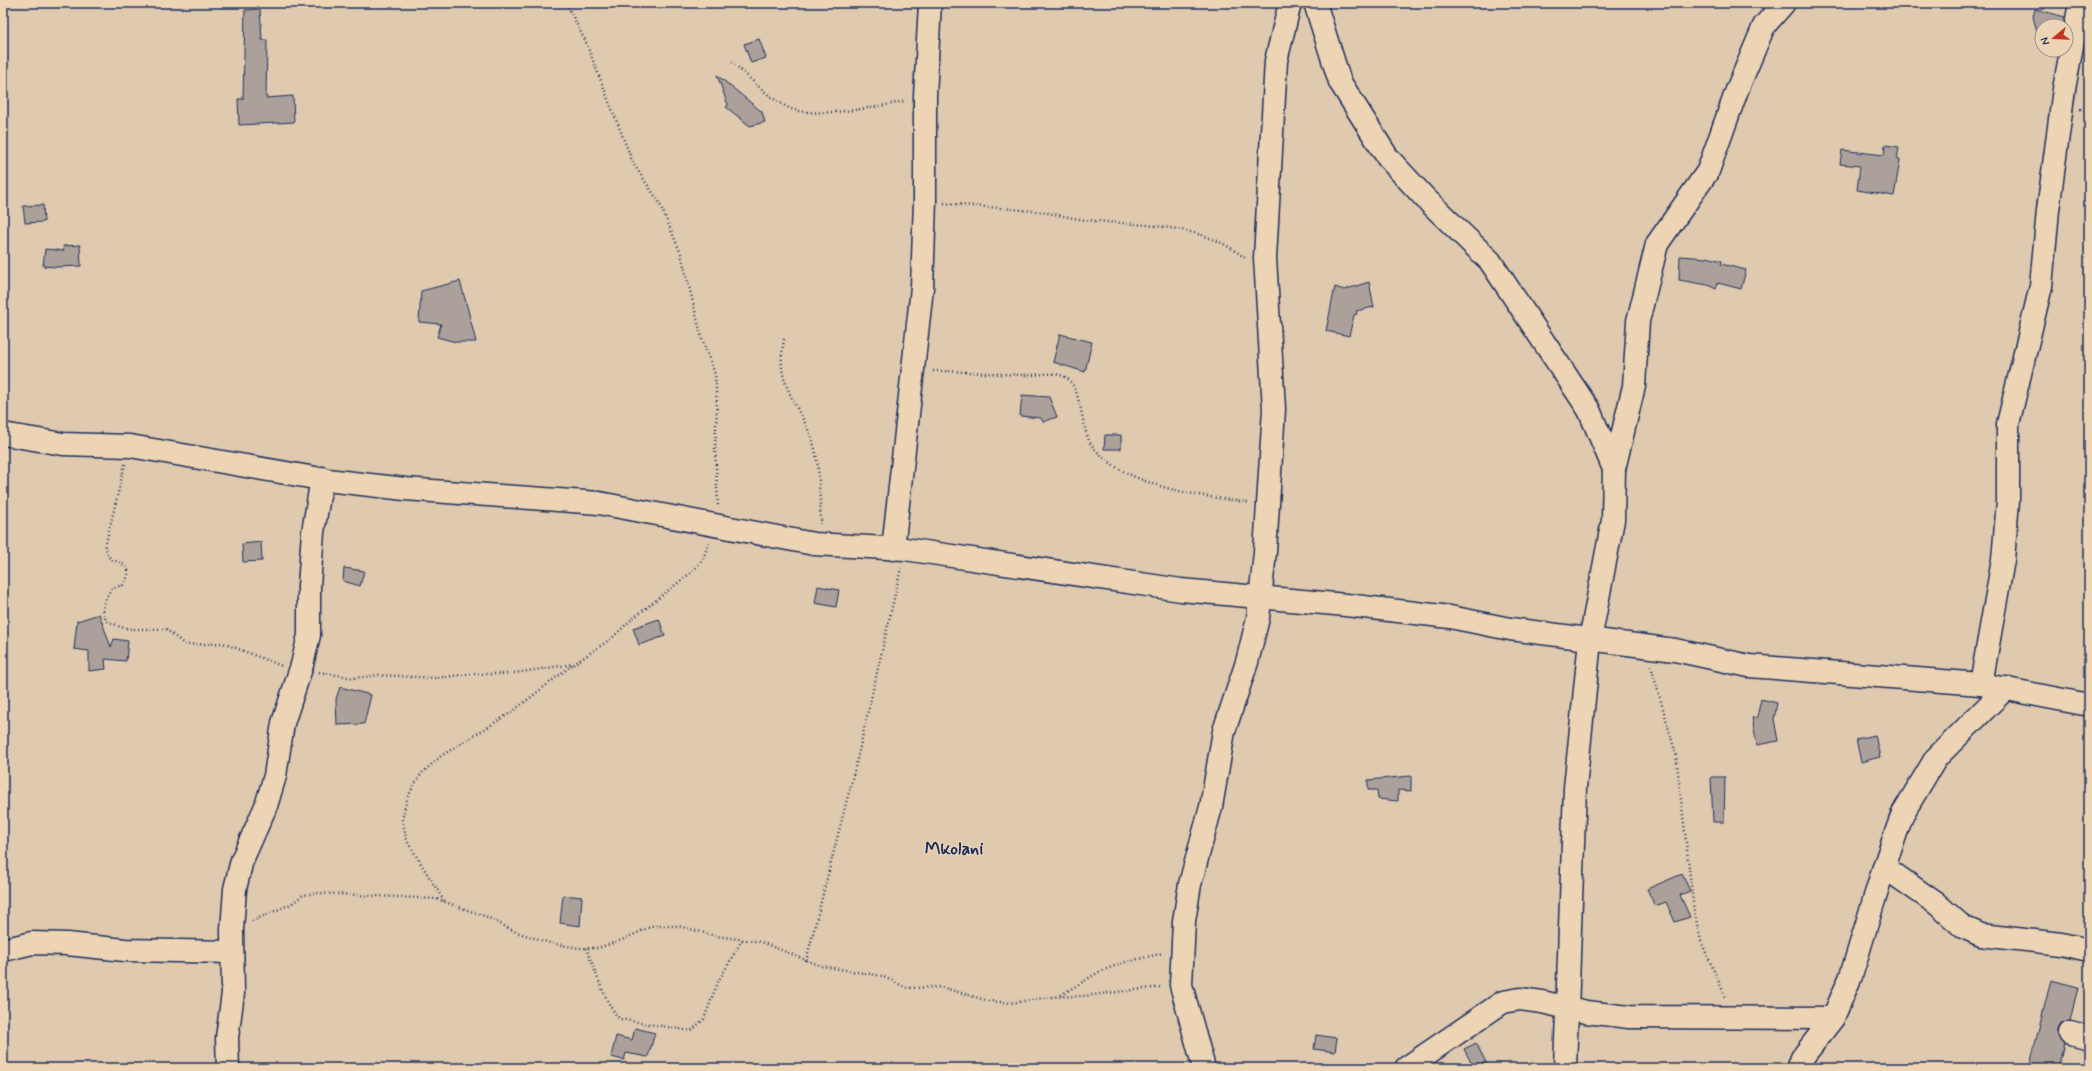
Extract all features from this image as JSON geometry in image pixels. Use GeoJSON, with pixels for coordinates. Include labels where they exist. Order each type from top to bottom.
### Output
{"type":"FeatureCollection","features":[{"type":"Feature","properties":{"kind":"street"},"geometry":{"type":"LineString","coordinates":[[899,549],[922,288],[925,201],[925,96],[930,3]]}},
{"type":"Feature","properties":{"kind":"street"},"geometry":{"type":"LineString","coordinates":[[1204,1068],[1181,985],[1182,948],[1190,884],[1210,806],[1224,731],[1247,662],[1258,618],[1259,597],[1265,552],[1266,505],[1274,409],[1265,258],[1276,61],[1290,3]]}},
{"type":"Feature","properties":{"kind":"street"},"geometry":{"type":"LineString","coordinates":[[1315,3],[1340,82],[1388,158],[1426,199],[1490,261],[1588,410],[1614,469]]}},
{"type":"Feature","properties":{"kind":"street"},"geometry":{"type":"LineString","coordinates":[[1565,1068],[1566,1009],[1572,918],[1575,788],[1590,640],[1613,520],[1614,469],[1634,386],[1638,321],[1657,244],[1708,171],[1737,90],[1764,26],[1784,3]]}},
{"type":"Feature","properties":{"kind":"street"},"geometry":{"type":"LineString","coordinates":[[1981,684],[2003,560],[2008,502],[2008,424],[2041,286],[2048,210],[2064,89],[2080,3]]}},
{"type":"Feature","properties":{"kind":"street"},"geometry":{"type":"LineString","coordinates":[[3,434],[63,444],[130,446],[322,478],[405,489],[599,503],[814,544],[899,549],[1181,590],[1346,605],[1450,617],[1510,629],[1675,650],[1749,666],[1981,684],[2089,705]]}},
{"type":"Feature","properties":{"kind":"street"},"geometry":{"type":"LineString","coordinates":[[228,1068],[228,1038],[233,993],[232,930],[237,874],[266,806],[275,776],[284,723],[301,669],[309,635],[311,563],[322,478]]}},
{"type":"Feature","properties":{"kind":"street"},"geometry":{"type":"LineString","coordinates":[[1798,1068],[1802,1058],[1833,1018],[1851,976],[1884,867],[1903,813],[1936,758],[2006,688]]}},
{"type":"Feature","properties":{"kind":"street"},"geometry":{"type":"LineString","coordinates":[[1884,867],[1937,904],[1963,927],[1981,935],[2061,944],[2089,950]]}},
{"type":"Feature","properties":{"kind":"street"},"geometry":{"type":"LineString","coordinates":[[3,950],[32,943],[67,944],[125,950],[232,952]]}},
{"type":"Feature","properties":{"kind":"street"},"geometry":{"type":"LineString","coordinates":[[1406,1068],[1503,1002],[1520,999],[1542,1002],[1566,1009],[1629,1017],[1833,1018]]}},
{"type":"Feature","properties":{"kind":"path"},"geometry":{"type":"LineString","coordinates":[[444,901],[406,841],[402,819],[408,796],[421,774],[441,756],[512,712],[574,664],[612,638],[631,620],[693,571],[709,547],[719,498],[715,446],[717,407],[714,374],[702,339],[681,254],[659,202],[633,163],[585,40],[566,3]]}},
{"type":"Feature","properties":{"kind":"path"},"geometry":{"type":"LineString","coordinates":[[732,62],[775,100],[790,108],[803,112],[882,106],[925,96]]}},
{"type":"Feature","properties":{"kind":"path"},"geometry":{"type":"LineString","coordinates":[[925,201],[1041,212],[1086,220],[1168,227],[1209,238],[1233,247],[1266,276]]}},
{"type":"Feature","properties":{"kind":"path"},"geometry":{"type":"LineString","coordinates":[[784,339],[782,359],[784,377],[792,400],[808,430],[815,449],[821,520],[814,544]]}},
{"type":"Feature","properties":{"kind":"path"},"geometry":{"type":"LineString","coordinates":[[914,371],[1025,376],[1051,374],[1064,376],[1072,384],[1092,446],[1106,459],[1150,484],[1198,495],[1266,505]]}},
{"type":"Feature","properties":{"kind":"path"},"geometry":{"type":"LineString","coordinates":[[130,446],[106,547],[110,559],[126,566],[128,570],[128,578],[123,585],[112,588],[105,600],[103,612],[106,620],[126,628],[166,629],[185,645],[223,643],[301,669],[354,678],[379,675],[435,678],[469,674],[508,674],[574,664]]}},
{"type":"Feature","properties":{"kind":"path"},"geometry":{"type":"LineString","coordinates":[[806,961],[856,764],[899,549]]}},
{"type":"Feature","properties":{"kind":"path"},"geometry":{"type":"LineString","coordinates":[[1645,646],[1676,755],[1694,911],[1701,941],[1735,1017]]}},
{"type":"Feature","properties":{"kind":"path"},"geometry":{"type":"LineString","coordinates":[[232,930],[291,904],[303,896],[317,893],[411,897],[444,901],[487,916],[516,932],[550,943],[586,948],[598,948],[622,940],[640,930],[652,926],[665,925],[742,940],[761,942],[806,961],[843,970],[882,976],[907,988],[940,987],[989,1001],[1011,1003],[1061,996],[1083,996],[1181,985]]}},
{"type":"Feature","properties":{"kind":"path"},"geometry":{"type":"LineString","coordinates":[[586,948],[612,1008],[620,1018],[684,1032],[691,1031],[698,1027],[704,1019],[718,982],[742,940]]}},
{"type":"Feature","properties":{"kind":"path"},"geometry":{"type":"LineString","coordinates":[[1061,996],[1099,972],[1122,963],[1182,948]]}},
{"type":"Feature","properties":{"kind":"building"},"geometry":{"type":"Polygon","coordinates":[[[260,9],[262,40],[267,40],[266,98],[293,96],[294,122],[239,125],[238,99],[243,99],[245,10],[260,9]]]}},
{"type":"Feature","properties":{"kind":"building"},"geometry":{"type":"Polygon","coordinates":[[[2035,9],[2065,17],[2034,18],[2034,21],[2033,17],[2035,9]]]}},
{"type":"Feature","properties":{"kind":"building"},"geometry":{"type":"Polygon","coordinates":[[[759,39],[766,58],[751,63],[744,44],[759,39]]]}},
{"type":"Feature","properties":{"kind":"building"},"geometry":{"type":"Polygon","coordinates":[[[717,75],[762,112],[765,122],[750,126],[726,107],[728,105],[717,75]]]}},
{"type":"Feature","properties":{"kind":"building"},"geometry":{"type":"Polygon","coordinates":[[[1885,145],[1899,147],[1897,159],[1900,160],[1894,196],[1857,190],[1860,166],[1840,164],[1842,150],[1884,155],[1885,145]]]}},
{"type":"Feature","properties":{"kind":"building"},"geometry":{"type":"Polygon","coordinates":[[[43,205],[44,222],[25,223],[23,206],[43,205]]]}},
{"type":"Feature","properties":{"kind":"building"},"geometry":{"type":"Polygon","coordinates":[[[80,245],[81,266],[43,266],[45,249],[64,251],[63,246],[80,245]]]}},
{"type":"Feature","properties":{"kind":"building"},"geometry":{"type":"Polygon","coordinates":[[[1680,256],[1707,257],[1722,261],[1721,264],[1746,270],[1741,289],[1718,283],[1716,289],[1708,285],[1679,280],[1680,256]]]}},
{"type":"Feature","properties":{"kind":"building"},"geometry":{"type":"Polygon","coordinates":[[[460,281],[476,342],[456,342],[437,337],[441,324],[419,322],[421,291],[460,281]]]}},
{"type":"Feature","properties":{"kind":"building"},"geometry":{"type":"Polygon","coordinates":[[[1369,282],[1374,307],[1356,311],[1357,314],[1354,315],[1349,336],[1326,331],[1335,287],[1344,290],[1369,282]]]}},
{"type":"Feature","properties":{"kind":"building"},"geometry":{"type":"Polygon","coordinates":[[[1060,334],[1092,342],[1085,372],[1053,362],[1060,334]]]}},
{"type":"Feature","properties":{"kind":"building"},"geometry":{"type":"Polygon","coordinates":[[[1022,395],[1049,397],[1057,417],[1043,422],[1041,418],[1020,416],[1022,395]]]}},
{"type":"Feature","properties":{"kind":"building"},"geometry":{"type":"Polygon","coordinates":[[[1105,435],[1121,435],[1121,449],[1104,449],[1105,435]]]}},
{"type":"Feature","properties":{"kind":"building"},"geometry":{"type":"Polygon","coordinates":[[[261,542],[262,561],[243,562],[242,544],[261,542]]]}},
{"type":"Feature","properties":{"kind":"building"},"geometry":{"type":"Polygon","coordinates":[[[344,568],[364,571],[360,586],[343,581],[344,568]]]}},
{"type":"Feature","properties":{"kind":"building"},"geometry":{"type":"Polygon","coordinates":[[[818,586],[839,590],[836,607],[815,603],[818,586]]]}},
{"type":"Feature","properties":{"kind":"building"},"geometry":{"type":"Polygon","coordinates":[[[99,614],[111,647],[114,639],[128,641],[126,661],[105,659],[106,669],[89,671],[89,651],[74,649],[77,621],[99,614]]]}},
{"type":"Feature","properties":{"kind":"building"},"geometry":{"type":"Polygon","coordinates":[[[659,619],[665,636],[639,645],[633,628],[659,619]]]}},
{"type":"Feature","properties":{"kind":"building"},"geometry":{"type":"Polygon","coordinates":[[[340,687],[371,695],[364,724],[337,725],[336,699],[340,687]]]}},
{"type":"Feature","properties":{"kind":"building"},"geometry":{"type":"Polygon","coordinates":[[[1761,699],[1777,703],[1774,719],[1778,741],[1757,745],[1752,718],[1757,717],[1761,699]]]}},
{"type":"Feature","properties":{"kind":"building"},"geometry":{"type":"Polygon","coordinates":[[[1875,735],[1880,757],[1861,762],[1856,739],[1875,735]]]}},
{"type":"Feature","properties":{"kind":"building"},"geometry":{"type":"Polygon","coordinates":[[[1411,776],[1411,791],[1398,790],[1398,801],[1378,799],[1377,790],[1368,790],[1368,780],[1411,776]]]}},
{"type":"Feature","properties":{"kind":"building"},"geometry":{"type":"Polygon","coordinates":[[[1711,777],[1725,777],[1724,822],[1713,822],[1711,777]]]}},
{"type":"Feature","properties":{"kind":"building"},"geometry":{"type":"Polygon","coordinates":[[[1682,874],[1690,891],[1680,895],[1690,917],[1675,922],[1666,902],[1655,906],[1647,889],[1682,874]]]}},
{"type":"Feature","properties":{"kind":"building"},"geometry":{"type":"Polygon","coordinates":[[[563,895],[582,897],[580,926],[560,923],[563,895]]]}},
{"type":"Feature","properties":{"kind":"building"},"geometry":{"type":"Polygon","coordinates":[[[2051,980],[2078,987],[2070,1021],[2061,1024],[2058,1030],[2058,1037],[2064,1043],[2058,1068],[2029,1068],[2051,980]]]}},
{"type":"Feature","properties":{"kind":"building"},"geometry":{"type":"Polygon","coordinates":[[[635,1028],[655,1033],[648,1057],[626,1053],[624,1060],[611,1057],[616,1036],[632,1040],[635,1028]]]}},
{"type":"Feature","properties":{"kind":"building"},"geometry":{"type":"Polygon","coordinates":[[[1316,1035],[1337,1038],[1335,1052],[1314,1049],[1316,1035]]]}},
{"type":"Feature","properties":{"kind":"building"},"geometry":{"type":"Polygon","coordinates":[[[1476,1043],[1489,1068],[1474,1068],[1464,1049],[1476,1043]]]}},
{"type":"Feature","properties":{"kind":"district","name":"Mkolani"},"geometry":{"type":"Point","coordinates":[954,849]}}]}
